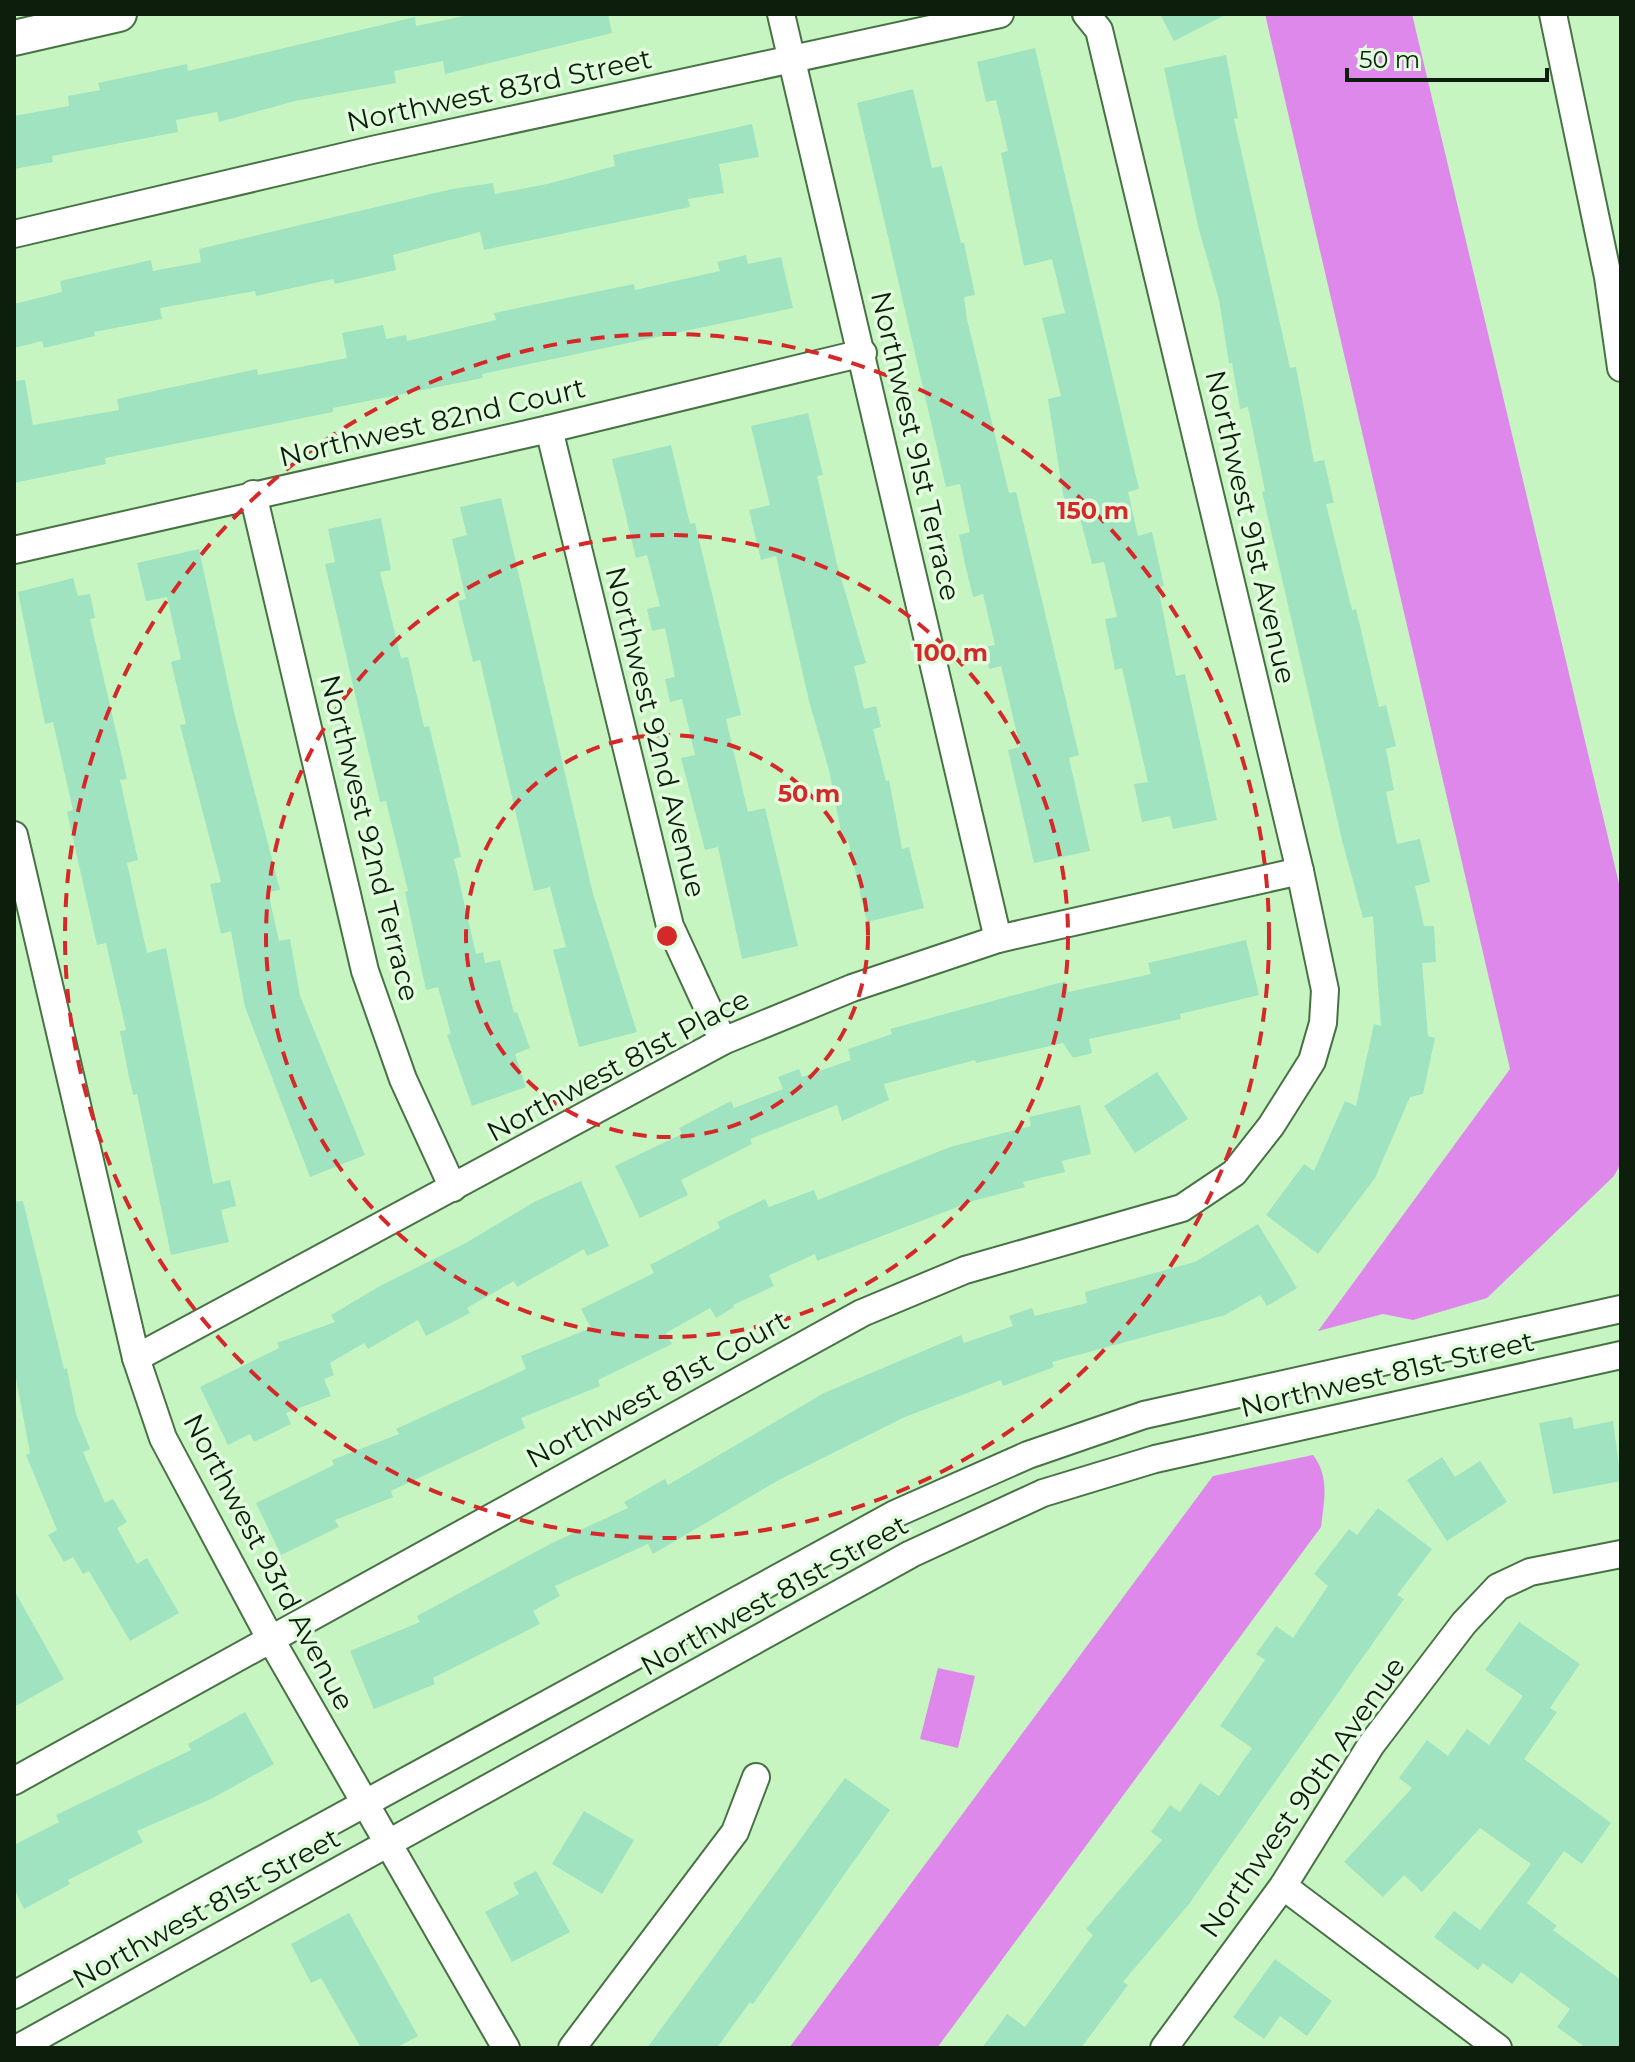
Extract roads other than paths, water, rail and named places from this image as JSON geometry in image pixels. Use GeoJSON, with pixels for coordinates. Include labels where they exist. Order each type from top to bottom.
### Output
{"type":"FeatureCollection","features":[{"type":"Feature","properties":{"kind":"main road"},"geometry":{"type":"LineString","coordinates":[[14,38],[119,14]]}},
{"type":"Feature","properties":{"kind":"street","name":"Northwest 91st Terrace"},"geometry":{"type":"LineString","coordinates":[[781,14],[863,353],[998,939]]}},
{"type":"Feature","properties":{"kind":"street","name":"Northwest 83rd Street"},"geometry":{"type":"LineString","coordinates":[[14,234],[791,58],[1000,14]]}},
{"type":"Feature","properties":{"kind":"street","name":"Northwest 91st Avenue"},"geometry":{"type":"LineString","coordinates":[[1086,14],[1099,30],[1300,871],[1325,990],[1323,1023],[1312,1061]]}},
{"type":"Feature","properties":{"kind":"street"},"geometry":{"type":"LineString","coordinates":[[1553,14],[1608,277],[1621,368]]}},
{"type":"Feature","properties":{"kind":"street","name":"Northwest 82nd Court"},"geometry":{"type":"LineString","coordinates":[[14,550],[549,429],[863,353]]}},
{"type":"Feature","properties":{"kind":"street","name":"Northwest 92nd Avenue"},"geometry":{"type":"LineString","coordinates":[[549,429],[670,926],[723,1041]]}},
{"type":"Feature","properties":{"kind":"street","name":"Northwest 92nd Terrace"},"geometry":{"type":"LineString","coordinates":[[253,494],[365,971],[403,1079],[453,1188]]}},
{"type":"Feature","properties":{"kind":"street","name":"Northwest 93rd Avenue"},"geometry":{"type":"LineString","coordinates":[[14,835],[136,1358],[163,1438],[270,1638],[506,2048]]}},
{"type":"Feature","properties":{"kind":"street","name":"Northwest 81st Place"},"geometry":{"type":"LineString","coordinates":[[136,1358],[723,1041],[852,988],[998,939],[1300,871]]}},
{"type":"Feature","properties":{"kind":"street","name":"Northwest 81st Court"},"geometry":{"type":"LineString","coordinates":[[14,1781],[862,1313],[965,1270],[1182,1208],[1234,1173],[1271,1126],[1312,1061]]}},
{"type":"Feature","properties":{"kind":"street","name":"Northwest 81st Street"},"geometry":{"type":"LineString","coordinates":[[14,1995],[895,1514],[1028,1455],[1144,1415],[1621,1309]]}},
{"type":"Feature","properties":{"kind":"street","name":"Northwest 81st Street"},"geometry":{"type":"LineString","coordinates":[[18,2048],[911,1554],[1043,1493],[1155,1459],[1621,1355]]}},
{"type":"Feature","properties":{"kind":"street","name":"Northwest 90th Avenue"},"geometry":{"type":"LineString","coordinates":[[1164,2048],[1283,1886],[1371,1745],[1464,1623],[1498,1587],[1530,1572],[1620,1558]]}},
{"type":"Feature","properties":{"kind":"street"},"geometry":{"type":"LineString","coordinates":[[572,2048],[735,1832],[756,1777]]}},
{"type":"Feature","properties":{"kind":"street"},"geometry":{"type":"LineString","coordinates":[[1283,1886],[1498,2048]]}}]}
